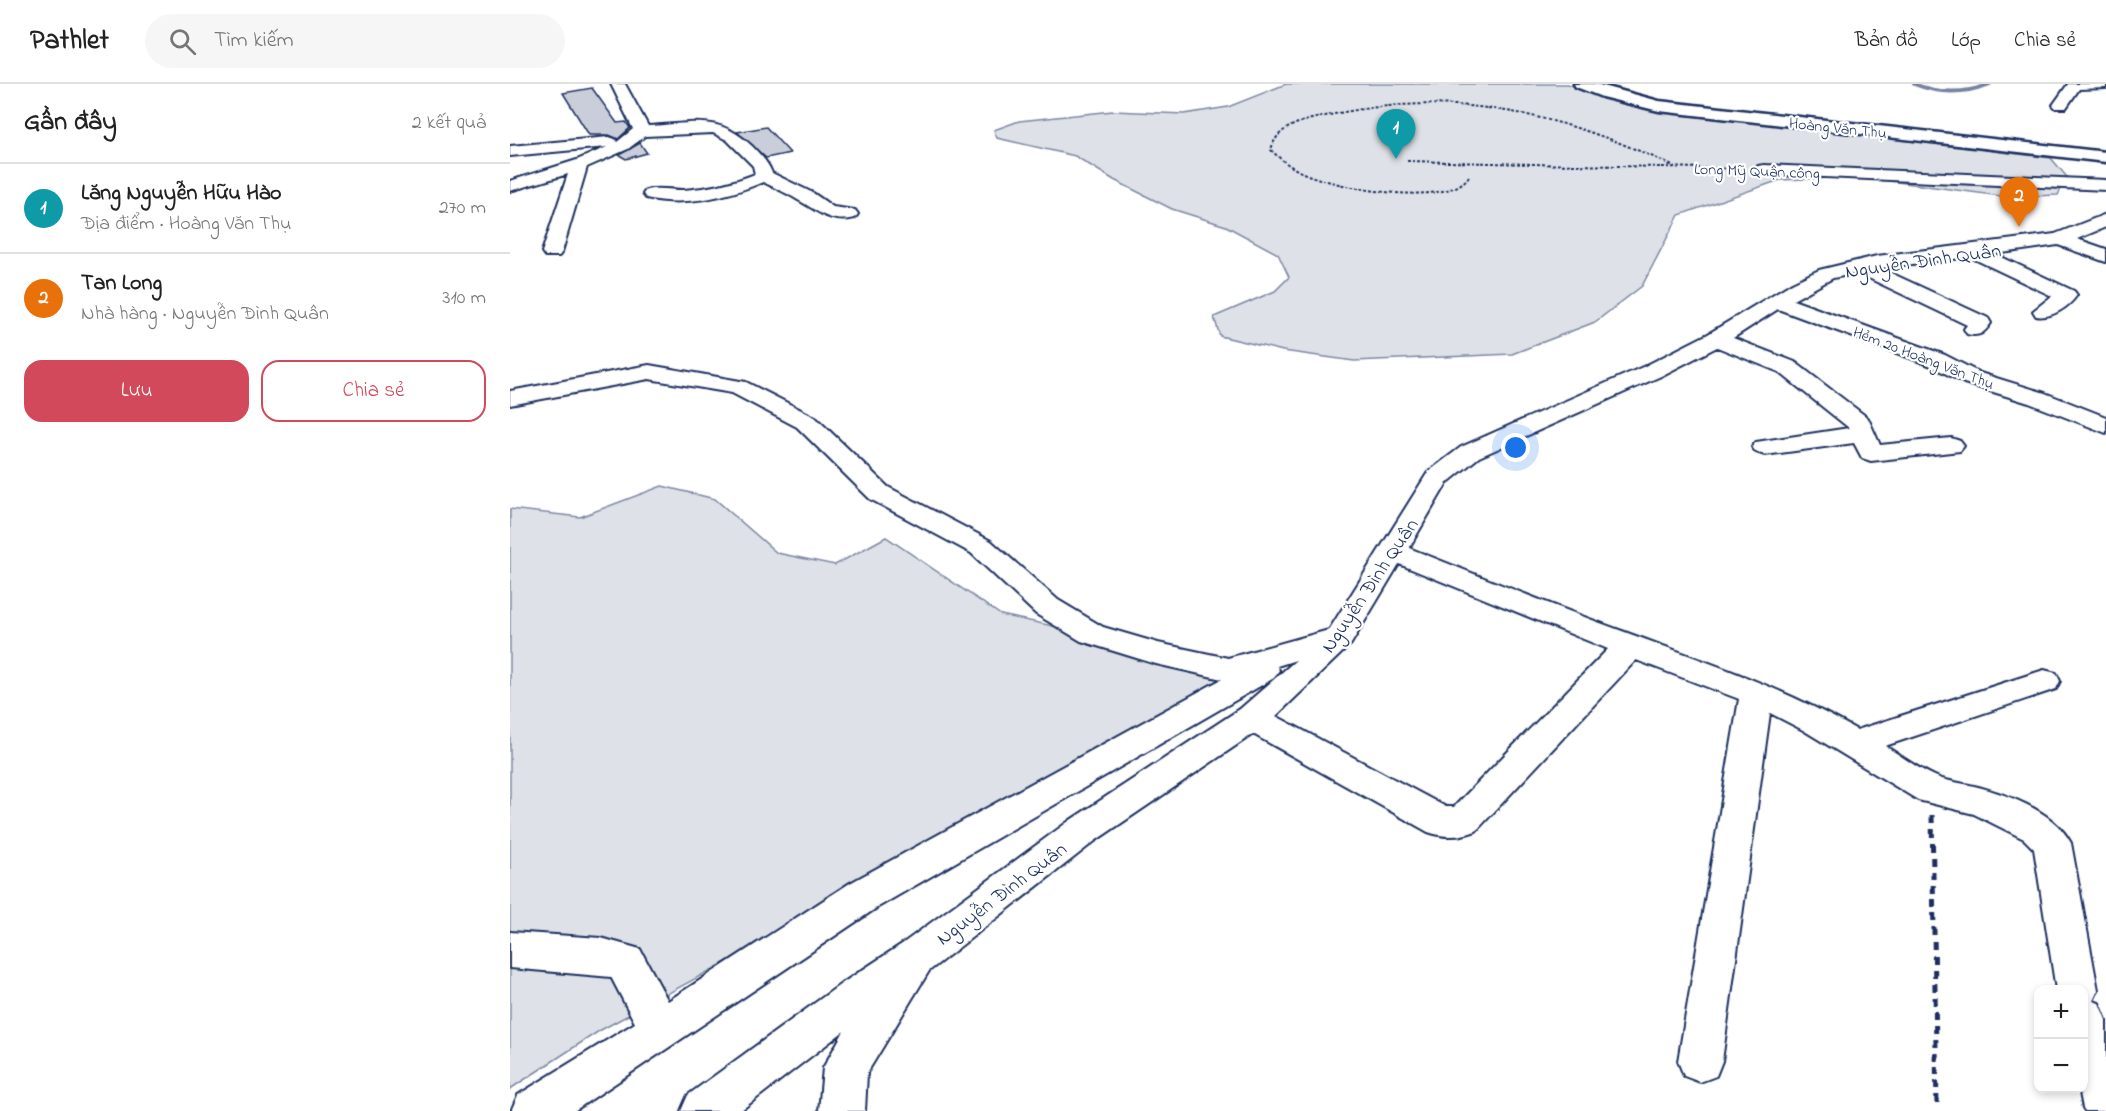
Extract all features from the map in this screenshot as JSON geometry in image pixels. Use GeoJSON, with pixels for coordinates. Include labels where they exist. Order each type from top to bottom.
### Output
{"type":"FeatureCollection","features":[{"type":"Feature","properties":{"kind":"main road","name":"Hoàng Văn Thụ"},"geometry":{"type":"LineString","coordinates":[[1582,84],[1608,94],[1659,106],[2103,157]]}},
{"type":"Feature","properties":{"kind":"street"},"geometry":{"type":"LineString","coordinates":[[510,186],[579,165],[638,135],[641,123],[618,84]]}},
{"type":"Feature","properties":{"kind":"street"},"geometry":{"type":"LineString","coordinates":[[2061,105],[2075,85],[2105,84]]}},
{"type":"Feature","properties":{"kind":"street"},"geometry":{"type":"LineString","coordinates":[[510,151],[716,128],[739,143],[761,165],[764,176]]}},
{"type":"Feature","properties":{"kind":"street"},"geometry":{"type":"LineString","coordinates":[[552,252],[579,165]]}},
{"type":"Feature","properties":{"kind":"street","name":"Long Mỹ Quận công"},"geometry":{"type":"LineString","coordinates":[[1764,170],[2106,185]]}},
{"type":"Feature","properties":{"kind":"street"},"geometry":{"type":"LineString","coordinates":[[652,194],[680,197],[702,194],[732,188],[764,176],[807,197],[828,212],[849,214]]}},
{"type":"Feature","properties":{"kind":"street","name":"Nguyễn Đình Quân"},"geometry":{"type":"LineString","coordinates":[[704,1111],[856,997],[916,957],[1082,831],[1252,718],[1331,647],[1394,552],[1437,478],[1470,452],[1653,371],[1716,339],[1776,301],[1826,274],[1858,265],[1974,252],[2060,239],[2106,220]]}},
{"type":"Feature","properties":{"kind":"street"},"geometry":{"type":"LineString","coordinates":[[2060,239],[2106,256]]}},
{"type":"Feature","properties":{"kind":"street"},"geometry":{"type":"LineString","coordinates":[[1974,252],[2067,295],[2044,311]]}},
{"type":"Feature","properties":{"kind":"street"},"geometry":{"type":"LineString","coordinates":[[1858,265],[1980,322],[1975,328]]}},
{"type":"Feature","properties":{"kind":"street","name":"Hẻm 20 Hoàng Văn Thụ"},"geometry":{"type":"LineString","coordinates":[[1776,301],[1937,360],[1949,369],[1974,379],[2062,406],[2106,426]]}},
{"type":"Feature","properties":{"kind":"street"},"geometry":{"type":"LineString","coordinates":[[1716,339],[1787,368],[1859,423],[1871,453],[1951,446]]}},
{"type":"Feature","properties":{"kind":"street"},"geometry":{"type":"LineString","coordinates":[[510,398],[649,372],[738,387],[806,422],[879,493],[981,547],[1047,608],[1092,634],[1228,669],[1331,647]]}},
{"type":"Feature","properties":{"kind":"street"},"geometry":{"type":"LineString","coordinates":[[1765,447],[1864,434]]}},
{"type":"Feature","properties":{"kind":"street"},"geometry":{"type":"LineString","coordinates":[[1394,552],[1756,693],[1815,721],[1931,790],[1982,802],[2037,829],[2052,843],[2076,985]]}},
{"type":"Feature","properties":{"kind":"street"},"geometry":{"type":"LineString","coordinates":[[1252,718],[1441,822],[1463,821],[1630,645]]}},
{"type":"Feature","properties":{"kind":"street"},"geometry":{"type":"LineString","coordinates":[[534,1111],[874,889],[1262,670],[1331,647]]}},
{"type":"Feature","properties":{"kind":"street"},"geometry":{"type":"LineString","coordinates":[[1853,744],[2044,681]]}},
{"type":"Feature","properties":{"kind":"street"},"geometry":{"type":"LineString","coordinates":[[1700,1061],[1756,693]]}},
{"type":"Feature","properties":{"kind":"street"},"geometry":{"type":"LineString","coordinates":[[510,950],[602,956],[625,962],[661,1030]]}},
{"type":"Feature","properties":{"kind":"street"},"geometry":{"type":"LineString","coordinates":[[842,1111],[845,1068],[916,957]]}},
{"type":"Feature","properties":{"kind":"street"},"geometry":{"type":"LineString","coordinates":[[2088,1034],[2106,1108]]}},
{"type":"Feature","properties":{"kind":"path"},"geometry":{"type":"LineString","coordinates":[[1469,176],[1464,184],[1443,192],[1414,193],[1329,181],[1289,166],[1278,159],[1271,150],[1272,140],[1280,132],[1299,122],[1327,115],[1401,103],[1435,103],[1493,109],[1559,122],[1644,152],[1675,167]]}},
{"type":"Feature","properties":{"kind":"path","name":"Long Mỹ Quận công"},"geometry":{"type":"LineString","coordinates":[[1407,161],[1764,170]]}},
{"type":"Feature","properties":{"kind":"path"},"geometry":{"type":"LineString","coordinates":[[1931,790],[1937,1107]]}},
{"type":"Feature","properties":{"kind":"shaded area"},"geometry":{"type":"Polygon","coordinates":[[[1286,84],[1568,84],[1612,101],[1649,110],[2051,158],[2067,177],[2058,195],[2008,197],[1860,177],[1780,180],[1679,215],[1642,286],[1595,322],[1512,354],[1354,361],[1283,351],[1220,336],[1214,317],[1275,291],[1289,277],[1278,254],[1226,226],[1172,209],[1114,180],[1075,156],[997,138],[994,130],[1019,121],[1113,111],[1184,114],[1228,107],[1286,84]]]}},
{"type":"Feature","properties":{"kind":"shaded area"},"geometry":{"type":"Polygon","coordinates":[[[662,486],[715,499],[777,553],[835,565],[886,537],[1001,615],[1262,670],[599,1031],[510,1089],[510,509],[580,517],[662,486]]]}},
{"type":"Feature","properties":{"kind":"building"},"geometry":{"type":"Polygon","coordinates":[[[592,88],[617,123],[626,122],[630,128],[618,139],[609,135],[589,135],[563,93],[592,88]]]}},
{"type":"Feature","properties":{"kind":"building"},"geometry":{"type":"Polygon","coordinates":[[[766,127],[790,153],[766,158],[737,132],[766,127]]]}},
{"type":"Feature","properties":{"kind":"building"},"geometry":{"type":"Polygon","coordinates":[[[640,143],[647,153],[626,159],[619,155],[640,143]]]}},
{"type":"Feature","properties":{"kind":"waterway"},"geometry":{"type":"LineString","coordinates":[[1914,84],[1933,90],[1952,92],[1971,90],[1990,84]]}},
{"type":"Feature","properties":{"kind":"place","name":"Lăng Nguyễn Hữu Hào"},"geometry":{"type":"Point","coordinates":[1396,159]}},
{"type":"Feature","properties":{"kind":"place","name":"Tan Long"},"geometry":{"type":"Point","coordinates":[2019,227]}}]}
